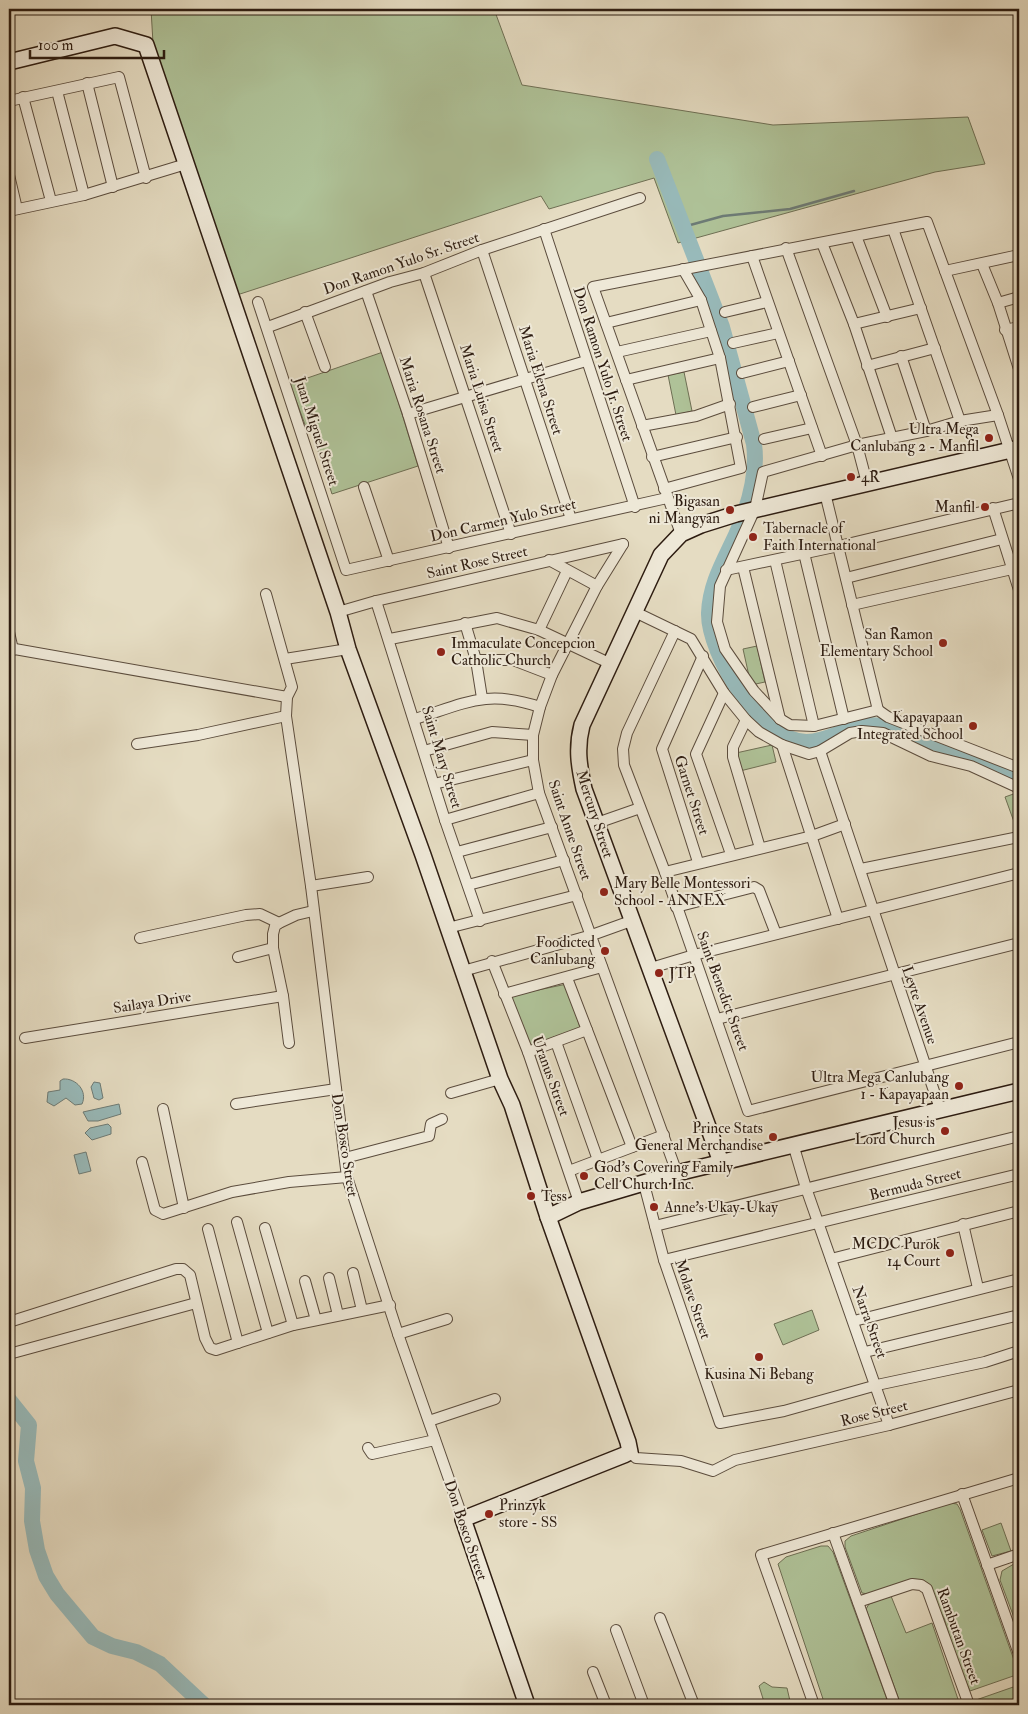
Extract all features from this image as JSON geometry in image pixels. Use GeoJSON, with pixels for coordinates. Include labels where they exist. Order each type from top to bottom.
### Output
{"type":"FeatureCollection","features":[{"type":"Feature","properties":{"kind":"street"},"geometry":{"type":"LineString","coordinates":[[9,62],[115,36],[146,45],[338,612],[348,649],[500,1079],[512,1105],[548,1217],[630,1452],[463,1519]]}},
{"type":"Feature","properties":{"kind":"street"},"geometry":{"type":"LineString","coordinates":[[9,101],[119,77],[146,178]]}},
{"type":"Feature","properties":{"kind":"street"},"geometry":{"type":"LineString","coordinates":[[87,83],[113,186]]}},
{"type":"Feature","properties":{"kind":"street"},"geometry":{"type":"LineString","coordinates":[[57,91],[84,195]]}},
{"type":"Feature","properties":{"kind":"street"},"geometry":{"type":"LineString","coordinates":[[23,97],[51,201]]}},
{"type":"Feature","properties":{"kind":"street"},"geometry":{"type":"LineString","coordinates":[[9,175],[13,210],[84,195],[146,178],[186,164]]}},
{"type":"Feature","properties":{"kind":"street","name":"Don Ramon Yulo Sr. Street"},"geometry":{"type":"LineString","coordinates":[[268,327],[390,282],[424,273],[482,250],[640,198]]}},
{"type":"Feature","properties":{"kind":"street"},"geometry":{"type":"LineString","coordinates":[[1014,449],[746,512],[701,525],[681,534],[593,287],[927,222],[998,415],[1014,449],[1019,479]]}},
{"type":"Feature","properties":{"kind":"street","name":"Don Ramon Yulo Jr. Street"},"geometry":{"type":"LineString","coordinates":[[544,229],[635,507]]}},
{"type":"Feature","properties":{"kind":"street"},"geometry":{"type":"LineString","coordinates":[[893,229],[960,421]]}},
{"type":"Feature","properties":{"kind":"street"},"geometry":{"type":"LineString","coordinates":[[856,236],[887,317]]}},
{"type":"Feature","properties":{"kind":"street"},"geometry":{"type":"LineString","coordinates":[[822,243],[854,324],[892,438]]}},
{"type":"Feature","properties":{"kind":"street"},"geometry":{"type":"LineString","coordinates":[[786,248],[857,445],[867,483]]}},
{"type":"Feature","properties":{"kind":"street","name":"Maria Elena Street"},"geometry":{"type":"LineString","coordinates":[[482,250],[526,378],[571,519]]}},
{"type":"Feature","properties":{"kind":"street"},"geometry":{"type":"LineString","coordinates":[[945,271],[1019,255]]}},
{"type":"Feature","properties":{"kind":"street"},"geometry":{"type":"LineString","coordinates":[[752,256],[822,456]]}},
{"type":"Feature","properties":{"kind":"street"},"geometry":{"type":"LineString","coordinates":[[982,264],[1017,355],[1019,369]]}},
{"type":"Feature","properties":{"kind":"street"},"geometry":{"type":"LineString","coordinates":[[652,457],[737,437],[720,358],[712,331],[701,300],[686,269]]}},
{"type":"Feature","properties":{"kind":"street","name":"Maria Luisa Street"},"geometry":{"type":"LineString","coordinates":[[424,273],[511,534]]}},
{"type":"Feature","properties":{"kind":"street","name":"Maria Rosana Street"},"geometry":{"type":"LineString","coordinates":[[366,291],[408,414],[449,548]]}},
{"type":"Feature","properties":{"kind":"street"},"geometry":{"type":"LineString","coordinates":[[998,302],[1019,297]]}},
{"type":"Feature","properties":{"kind":"street"},"geometry":{"type":"LineString","coordinates":[[606,323],[701,300]]}},
{"type":"Feature","properties":{"kind":"street","name":"Juan Miguel Street"},"geometry":{"type":"LineString","coordinates":[[258,302],[268,327],[346,570]]}},
{"type":"Feature","properties":{"kind":"street"},"geometry":{"type":"LineString","coordinates":[[725,312],[767,302]]}},
{"type":"Feature","properties":{"kind":"street"},"geometry":{"type":"LineString","coordinates":[[854,324],[921,308]]}},
{"type":"Feature","properties":{"kind":"street"},"geometry":{"type":"LineString","coordinates":[[305,312],[325,367]]}},
{"type":"Feature","properties":{"kind":"street"},"geometry":{"type":"LineString","coordinates":[[1006,330],[1019,327]]}},
{"type":"Feature","properties":{"kind":"street"},"geometry":{"type":"LineString","coordinates":[[617,352],[712,331]]}},
{"type":"Feature","properties":{"kind":"street"},"geometry":{"type":"LineString","coordinates":[[734,343],[778,332]]}},
{"type":"Feature","properties":{"kind":"street"},"geometry":{"type":"LineString","coordinates":[[867,366],[935,348]]}},
{"type":"Feature","properties":{"kind":"street"},"geometry":{"type":"LineString","coordinates":[[901,356],[926,431]]}},
{"type":"Feature","properties":{"kind":"street"},"geometry":{"type":"LineString","coordinates":[[626,380],[720,358]]}},
{"type":"Feature","properties":{"kind":"street"},"geometry":{"type":"LineString","coordinates":[[408,414],[586,361]]}},
{"type":"Feature","properties":{"kind":"street"},"geometry":{"type":"LineString","coordinates":[[742,373],[789,361]]}},
{"type":"Feature","properties":{"kind":"street"},"geometry":{"type":"LineString","coordinates":[[754,407],[801,395]]}},
{"type":"Feature","properties":{"kind":"street"},"geometry":{"type":"LineString","coordinates":[[642,426],[696,416],[730,404]]}},
{"type":"Feature","properties":{"kind":"street"},"geometry":{"type":"LineString","coordinates":[[878,710],[814,726],[790,725],[780,720],[744,678],[721,641],[717,622],[717,603],[720,586],[746,512],[763,472],[857,445],[926,431],[960,421],[998,415]]}},
{"type":"Feature","properties":{"kind":"street"},"geometry":{"type":"LineString","coordinates":[[764,439],[812,428]]}},
{"type":"Feature","properties":{"kind":"street","name":"Don Carmen Yulo Street"},"geometry":{"type":"LineString","coordinates":[[346,570],[389,562],[571,519],[635,507],[741,468],[737,437]]}},
{"type":"Feature","properties":{"kind":"street"},"geometry":{"type":"LineString","coordinates":[[364,487],[389,562]]}},
{"type":"Feature","properties":{"kind":"street"},"geometry":{"type":"LineString","coordinates":[[825,493],[878,710],[888,717],[1019,768]]}},
{"type":"Feature","properties":{"kind":"street"},"geometry":{"type":"LineString","coordinates":[[726,570],[839,546],[1019,502]]}},
{"type":"Feature","properties":{"kind":"street"},"geometry":{"type":"LineString","coordinates":[[993,508],[1019,590]]}},
{"type":"Feature","properties":{"kind":"street","name":"Mercury Street"},"geometry":{"type":"LineString","coordinates":[[681,534],[661,555],[610,664],[582,725],[577,742],[577,757],[584,789],[721,1162]]}},
{"type":"Feature","properties":{"kind":"street"},"geometry":{"type":"LineString","coordinates":[[846,578],[1002,539]]}},
{"type":"Feature","properties":{"kind":"street","name":"Saint Rose Street"},"geometry":{"type":"LineString","coordinates":[[338,612],[376,601],[623,544]]}},
{"type":"Feature","properties":{"kind":"street","name":"Saint Anne Street"},"geometry":{"type":"LineString","coordinates":[[623,544],[597,586],[552,675],[540,707],[533,735],[533,760],[539,793],[677,1172]]}},
{"type":"Feature","properties":{"kind":"street"},"geometry":{"type":"LineString","coordinates":[[804,553],[844,719]]}},
{"type":"Feature","properties":{"kind":"street"},"geometry":{"type":"LineString","coordinates":[[550,560],[597,586]]}},
{"type":"Feature","properties":{"kind":"street"},"geometry":{"type":"LineString","coordinates":[[775,560],[814,726]]}},
{"type":"Feature","properties":{"kind":"street"},"geometry":{"type":"LineString","coordinates":[[743,567],[780,720]]}},
{"type":"Feature","properties":{"kind":"street"},"geometry":{"type":"LineString","coordinates":[[852,605],[1012,569]]}},
{"type":"Feature","properties":{"kind":"street"},"geometry":{"type":"LineString","coordinates":[[539,630],[567,571]]}},
{"type":"Feature","properties":{"kind":"street","name":"Don Bosco Street"},"geometry":{"type":"LineString","coordinates":[[266,594],[292,687],[287,697],[286,716],[311,886],[347,1177],[364,1234],[390,1304],[398,1334],[527,1705]]}},
{"type":"Feature","properties":{"kind":"street","name":"Saint Mary Street"},"geometry":{"type":"LineString","coordinates":[[376,601],[390,639],[445,820],[458,852],[480,920]]}},
{"type":"Feature","properties":{"kind":"street"},"geometry":{"type":"LineString","coordinates":[[635,612],[691,639],[724,693],[746,720],[759,732],[782,745],[809,754],[820,751],[850,733],[883,733],[930,756],[971,766],[1019,788]]}},
{"type":"Feature","properties":{"kind":"street"},"geometry":{"type":"LineString","coordinates":[[390,639],[496,618],[539,630],[610,664]]}},
{"type":"Feature","properties":{"kind":"street"},"geometry":{"type":"LineString","coordinates":[[465,624],[476,660],[482,698]]}},
{"type":"Feature","properties":{"kind":"street","name":"Saint Benedict Street"},"geometry":{"type":"LineString","coordinates":[[675,631],[627,732],[623,749],[624,765],[665,872],[748,1110],[926,1067]]}},
{"type":"Feature","properties":{"kind":"street"},"geometry":{"type":"LineString","coordinates":[[9,632],[11,649],[287,697]]}},
{"type":"Feature","properties":{"kind":"street"},"geometry":{"type":"LineString","coordinates":[[284,659],[348,649]]}},
{"type":"Feature","properties":{"kind":"street","name":"Garnet Street"},"geometry":{"type":"LineString","coordinates":[[698,862],[662,749],[703,656]]}},
{"type":"Feature","properties":{"kind":"street"},"geometry":{"type":"LineString","coordinates":[[476,660],[512,660],[552,675]]}},
{"type":"Feature","properties":{"kind":"street"},"geometry":{"type":"LineString","coordinates":[[724,693],[696,754],[731,854]]}},
{"type":"Feature","properties":{"kind":"street"},"geometry":{"type":"LineString","coordinates":[[415,719],[482,698],[518,699],[540,707]]}},
{"type":"Feature","properties":{"kind":"street"},"geometry":{"type":"LineString","coordinates":[[137,744],[198,735],[286,716]]}},
{"type":"Feature","properties":{"kind":"street"},"geometry":{"type":"LineString","coordinates":[[746,720],[733,748],[733,757],[760,848]]}},
{"type":"Feature","properties":{"kind":"street"},"geometry":{"type":"LineString","coordinates":[[424,751],[492,732],[533,735]]}},
{"type":"Feature","properties":{"kind":"street"},"geometry":{"type":"LineString","coordinates":[[782,745],[838,919]]}},
{"type":"Feature","properties":{"kind":"street","name":"Leyte Avenue"},"geometry":{"type":"LineString","coordinates":[[820,751],[861,870],[893,975],[940,1109]]}},
{"type":"Feature","properties":{"kind":"street"},"geometry":{"type":"LineString","coordinates":[[434,784],[533,760]]}},
{"type":"Feature","properties":{"kind":"street"},"geometry":{"type":"LineString","coordinates":[[445,820],[539,793]]}},
{"type":"Feature","properties":{"kind":"street"},"geometry":{"type":"LineString","coordinates":[[597,823],[640,808]]}},
{"type":"Feature","properties":{"kind":"street"},"geometry":{"type":"LineString","coordinates":[[665,872],[698,862],[812,836],[844,824]]}},
{"type":"Feature","properties":{"kind":"street"},"geometry":{"type":"LineString","coordinates":[[458,852],[552,827]]}},
{"type":"Feature","properties":{"kind":"street"},"geometry":{"type":"LineString","coordinates":[[861,870],[1019,837]]}},
{"type":"Feature","properties":{"kind":"street"},"geometry":{"type":"LineString","coordinates":[[468,885],[564,860]]}},
{"type":"Feature","properties":{"kind":"street"},"geometry":{"type":"LineString","coordinates":[[651,968],[694,955],[1019,873]]}},
{"type":"Feature","properties":{"kind":"street"},"geometry":{"type":"LineString","coordinates":[[311,886],[368,876]]}},
{"type":"Feature","properties":{"kind":"street"},"geometry":{"type":"LineString","coordinates":[[676,906],[754,887],[759,890],[776,934]]}},
{"type":"Feature","properties":{"kind":"street"},"geometry":{"type":"LineString","coordinates":[[448,928],[577,895]]}},
{"type":"Feature","properties":{"kind":"street"},"geometry":{"type":"LineString","coordinates":[[289,1043],[283,996],[273,948],[273,934],[275,926],[279,923],[296,915],[313,911]]}},
{"type":"Feature","properties":{"kind":"street"},"geometry":{"type":"LineString","coordinates":[[140,938],[246,915],[260,914],[279,923]]}},
{"type":"Feature","properties":{"kind":"street"},"geometry":{"type":"LineString","coordinates":[[463,971],[492,961],[592,935],[631,921]]}},
{"type":"Feature","properties":{"kind":"street"},"geometry":{"type":"LineString","coordinates":[[717,1019],[1019,943]]}},
{"type":"Feature","properties":{"kind":"street"},"geometry":{"type":"LineString","coordinates":[[238,956],[273,948]]}},
{"type":"Feature","properties":{"kind":"street","name":"Uranus Street"},"geometry":{"type":"LineString","coordinates":[[492,961],[528,1052],[579,1202]]}},
{"type":"Feature","properties":{"kind":"street"},"geometry":{"type":"LineString","coordinates":[[504,994],[568,978],[602,967]]}},
{"type":"Feature","properties":{"kind":"street"},"geometry":{"type":"LineString","coordinates":[[568,978],[632,1147]]}},
{"type":"Feature","properties":{"kind":"street","name":"Sailaya Drive"},"geometry":{"type":"LineString","coordinates":[[25,1038],[283,996]]}},
{"type":"Feature","properties":{"kind":"street"},"geometry":{"type":"LineString","coordinates":[[528,1052],[587,1030]]}},
{"type":"Feature","properties":{"kind":"street"},"geometry":{"type":"LineString","coordinates":[[556,1042],[598,1160]]}},
{"type":"Feature","properties":{"kind":"street"},"geometry":{"type":"LineString","coordinates":[[926,1067],[1019,1042]]}},
{"type":"Feature","properties":{"kind":"street"},"geometry":{"type":"LineString","coordinates":[[451,1093],[500,1079]]}},
{"type":"Feature","properties":{"kind":"street"},"geometry":{"type":"LineString","coordinates":[[236,1104],[336,1090]]}},
{"type":"Feature","properties":{"kind":"street"},"geometry":{"type":"LineString","coordinates":[[548,1217],[579,1202],[644,1184],[677,1172],[1019,1092]]}},
{"type":"Feature","properties":{"kind":"street"},"geometry":{"type":"LineString","coordinates":[[163,1109],[184,1208]]}},
{"type":"Feature","properties":{"kind":"street"},"geometry":{"type":"LineString","coordinates":[[345,1158],[430,1136],[431,1124],[442,1119]]}},
{"type":"Feature","properties":{"kind":"street"},"geometry":{"type":"LineString","coordinates":[[569,1171],[664,1135]]}},
{"type":"Feature","properties":{"kind":"street"},"geometry":{"type":"LineString","coordinates":[[655,1226],[1019,1136]]}},
{"type":"Feature","properties":{"kind":"street","name":"Narra Street"},"geometry":{"type":"LineString","coordinates":[[793,1144],[806,1188],[877,1386],[889,1426]]}},
{"type":"Feature","properties":{"kind":"street"},"geometry":{"type":"LineString","coordinates":[[142,1162],[157,1212],[163,1214],[232,1192],[265,1186],[347,1177]]}},
{"type":"Feature","properties":{"kind":"street","name":"Bermuda Street"},"geometry":{"type":"LineString","coordinates":[[664,1260],[1019,1174]]}},
{"type":"Feature","properties":{"kind":"street","name":"Molave Street"},"geometry":{"type":"LineString","coordinates":[[644,1184],[664,1260],[720,1423],[784,1411],[877,1386]]}},
{"type":"Feature","properties":{"kind":"street"},"geometry":{"type":"LineString","coordinates":[[831,1259],[1019,1211]]}},
{"type":"Feature","properties":{"kind":"street"},"geometry":{"type":"LineString","coordinates":[[237,1222],[268,1333]]}},
{"type":"Feature","properties":{"kind":"street"},"geometry":{"type":"LineString","coordinates":[[963,1224],[978,1288]]}},
{"type":"Feature","properties":{"kind":"street"},"geometry":{"type":"LineString","coordinates":[[265,1228],[293,1325]]}},
{"type":"Feature","properties":{"kind":"street"},"geometry":{"type":"LineString","coordinates":[[208,1229],[238,1343]]}},
{"type":"Feature","properties":{"kind":"street"},"geometry":{"type":"LineString","coordinates":[[9,1322],[176,1269],[183,1269],[190,1274],[204,1338],[210,1348],[216,1350],[293,1325],[390,1304]]}},
{"type":"Feature","properties":{"kind":"street"},"geometry":{"type":"LineString","coordinates":[[353,1273],[362,1310]]}},
{"type":"Feature","properties":{"kind":"street"},"geometry":{"type":"LineString","coordinates":[[328,1278],[338,1315]]}},
{"type":"Feature","properties":{"kind":"street"},"geometry":{"type":"LineString","coordinates":[[854,1321],[1019,1278]]}},
{"type":"Feature","properties":{"kind":"street"},"geometry":{"type":"LineString","coordinates":[[305,1281],[316,1320]]}},
{"type":"Feature","properties":{"kind":"street"},"geometry":{"type":"LineString","coordinates":[[9,1354],[196,1303]]}},
{"type":"Feature","properties":{"kind":"street"},"geometry":{"type":"LineString","coordinates":[[865,1352],[1019,1315]]}},
{"type":"Feature","properties":{"kind":"street"},"geometry":{"type":"LineString","coordinates":[[398,1334],[447,1319]]}},
{"type":"Feature","properties":{"kind":"street"},"geometry":{"type":"LineString","coordinates":[[877,1386],[985,1362],[1019,1351]]}},
{"type":"Feature","properties":{"kind":"street","name":"Rose Street"},"geometry":{"type":"LineString","coordinates":[[630,1452],[636,1458],[681,1461],[713,1471],[735,1460],[889,1426],[1019,1390]]}},
{"type":"Feature","properties":{"kind":"street"},"geometry":{"type":"LineString","coordinates":[[429,1421],[495,1399]]}},
{"type":"Feature","properties":{"kind":"street"},"geometry":{"type":"LineString","coordinates":[[368,1448],[372,1454],[435,1440]]}},
{"type":"Feature","properties":{"kind":"street"},"geometry":{"type":"LineString","coordinates":[[814,1705],[761,1555],[1019,1478]]}},
{"type":"Feature","properties":{"kind":"street"},"geometry":{"type":"LineString","coordinates":[[962,1494],[1019,1654]]}},
{"type":"Feature","properties":{"kind":"street"},"geometry":{"type":"LineString","coordinates":[[833,1533],[895,1705]]}},
{"type":"Feature","properties":{"kind":"street"},"geometry":{"type":"LineString","coordinates":[[987,1565],[1019,1554]]}},
{"type":"Feature","properties":{"kind":"street","name":"Rambutan Street"},"geometry":{"type":"LineString","coordinates":[[858,1602],[907,1585],[924,1586],[930,1594],[969,1705]]}},
{"type":"Feature","properties":{"kind":"street"},"geometry":{"type":"LineString","coordinates":[[660,1618],[694,1705]]}},
{"type":"Feature","properties":{"kind":"street"},"geometry":{"type":"LineString","coordinates":[[616,1630],[644,1705]]}},
{"type":"Feature","properties":{"kind":"street"},"geometry":{"type":"LineString","coordinates":[[593,1672],[606,1705]]}},
{"type":"Feature","properties":{"kind":"green space"},"geometry":{"type":"Polygon","coordinates":[[[151,9],[494,9],[522,85],[773,125],[968,117],[985,164],[935,172],[678,243],[654,178],[549,209],[541,196],[237,295],[153,43],[151,9]]]}},
{"type":"Feature","properties":{"kind":"green space"},"geometry":{"type":"Polygon","coordinates":[[[383,352],[418,466],[332,494],[312,432],[307,430],[290,384],[383,352]]]}},
{"type":"Feature","properties":{"kind":"green space"},"geometry":{"type":"Polygon","coordinates":[[[684,372],[692,411],[676,415],[668,375],[684,372]]]}},
{"type":"Feature","properties":{"kind":"green space"},"geometry":{"type":"Polygon","coordinates":[[[757,646],[765,682],[751,685],[743,649],[757,646]]]}},
{"type":"Feature","properties":{"kind":"green space"},"geometry":{"type":"Polygon","coordinates":[[[772,745],[776,762],[740,771],[736,753],[772,745]]]}},
{"type":"Feature","properties":{"kind":"green space"},"geometry":{"type":"Polygon","coordinates":[[[1019,792],[1019,832],[1018,833],[1005,797],[1019,792]]]}},
{"type":"Feature","properties":{"kind":"green space"},"geometry":{"type":"Polygon","coordinates":[[[567,984],[581,1031],[528,1049],[509,996],[567,984]]]}},
{"type":"Feature","properties":{"kind":"green space"},"geometry":{"type":"Polygon","coordinates":[[[812,1310],[819,1330],[783,1345],[774,1324],[812,1310]]]}},
{"type":"Feature","properties":{"kind":"green space"},"geometry":{"type":"Polygon","coordinates":[[[950,1503],[957,1504],[960,1509],[1019,1674],[970,1691],[956,1659],[944,1618],[923,1581],[910,1580],[868,1594],[862,1593],[845,1547],[845,1541],[851,1536],[950,1503]]]}},
{"type":"Feature","properties":{"kind":"green space"},"geometry":{"type":"Polygon","coordinates":[[[1001,1523],[1011,1551],[992,1556],[982,1530],[1001,1523]]]}},
{"type":"Feature","properties":{"kind":"green space"},"geometry":{"type":"Polygon","coordinates":[[[821,1546],[828,1546],[833,1552],[889,1705],[825,1705],[778,1564],[786,1557],[821,1546]]]}},
{"type":"Feature","properties":{"kind":"green space"},"geometry":{"type":"Polygon","coordinates":[[[1019,1561],[1019,1631],[1000,1580],[1002,1571],[1019,1561]]]}},
{"type":"Feature","properties":{"kind":"green space"},"geometry":{"type":"Polygon","coordinates":[[[891,1596],[906,1633],[932,1623],[960,1705],[901,1705],[866,1609],[869,1604],[891,1596]]]}},
{"type":"Feature","properties":{"kind":"green space"},"geometry":{"type":"Polygon","coordinates":[[[764,1682],[772,1687],[787,1688],[790,1701],[795,1705],[765,1705],[759,1686],[764,1682]]]}},
{"type":"Feature","properties":{"kind":"green space"},"geometry":{"type":"Polygon","coordinates":[[[1019,1685],[1019,1705],[978,1705],[976,1700],[1019,1685]]]}},
{"type":"Feature","properties":{"kind":"water"},"geometry":{"type":"Polygon","coordinates":[[[68,1079],[80,1086],[83,1094],[82,1104],[75,1105],[66,1098],[54,1106],[47,1102],[48,1092],[60,1090],[60,1081],[68,1079]]]}},
{"type":"Feature","properties":{"kind":"water"},"geometry":{"type":"Polygon","coordinates":[[[94,1082],[100,1083],[103,1098],[99,1100],[94,1098],[91,1087],[94,1082]]]}},
{"type":"Feature","properties":{"kind":"water"},"geometry":{"type":"Polygon","coordinates":[[[119,1104],[121,1114],[98,1121],[88,1121],[83,1112],[119,1104]]]}},
{"type":"Feature","properties":{"kind":"water"},"geometry":{"type":"Polygon","coordinates":[[[108,1124],[111,1127],[111,1134],[92,1140],[85,1133],[90,1128],[108,1124]]]}},
{"type":"Feature","properties":{"kind":"water"},"geometry":{"type":"Polygon","coordinates":[[[86,1152],[91,1171],[79,1174],[74,1155],[86,1152]]]}},
{"type":"Feature","properties":{"kind":"waterway"},"geometry":{"type":"LineString","coordinates":[[657,159],[722,327],[754,444],[755,467],[748,502],[740,525],[718,573],[710,602],[711,630],[728,672],[756,712],[773,728],[790,738],[807,742],[817,741],[854,728],[875,725],[887,727],[905,733],[935,749],[981,764],[1019,782]]}},
{"type":"Feature","properties":{"kind":"waterway"},"geometry":{"type":"LineString","coordinates":[[683,227],[723,216],[790,209],[854,191]]}},
{"type":"Feature","properties":{"kind":"waterway"},"geometry":{"type":"LineString","coordinates":[[9,1400],[29,1425],[26,1461],[33,1488],[32,1521],[37,1550],[46,1576],[57,1594],[93,1637],[112,1646],[136,1652],[160,1664],[204,1705]]}},
{"type":"Feature","properties":{"kind":"place","name":"Ultra Mega Canlubang 2 - Manfil"},"geometry":{"type":"Point","coordinates":[989,438]}},
{"type":"Feature","properties":{"kind":"place","name":"4R"},"geometry":{"type":"Point","coordinates":[851,477]}},
{"type":"Feature","properties":{"kind":"place","name":"Manfil"},"geometry":{"type":"Point","coordinates":[985,507]}},
{"type":"Feature","properties":{"kind":"place","name":"Bigasan ni Mangyan"},"geometry":{"type":"Point","coordinates":[730,510]}},
{"type":"Feature","properties":{"kind":"place","name":"Tabernacle of Faith International"},"geometry":{"type":"Point","coordinates":[753,537]}},
{"type":"Feature","properties":{"kind":"place","name":"San Ramon Elementary School"},"geometry":{"type":"Point","coordinates":[943,643]}},
{"type":"Feature","properties":{"kind":"place","name":"Immaculate Concepcion Catholic Church"},"geometry":{"type":"Point","coordinates":[441,652]}},
{"type":"Feature","properties":{"kind":"place","name":"Kapayapaan Integrated School"},"geometry":{"type":"Point","coordinates":[973,726]}},
{"type":"Feature","properties":{"kind":"place","name":"Mary Belle Montessori School - ANNEX"},"geometry":{"type":"Point","coordinates":[604,892]}},
{"type":"Feature","properties":{"kind":"place","name":"Foodicted Canlubang"},"geometry":{"type":"Point","coordinates":[605,951]}},
{"type":"Feature","properties":{"kind":"place","name":"JTP"},"geometry":{"type":"Point","coordinates":[659,973]}},
{"type":"Feature","properties":{"kind":"place","name":"Ultra Mega Canlubang 1 - Kapayapaan"},"geometry":{"type":"Point","coordinates":[959,1086]}},
{"type":"Feature","properties":{"kind":"place","name":"Jesus is Lord Church"},"geometry":{"type":"Point","coordinates":[945,1131]}},
{"type":"Feature","properties":{"kind":"place","name":"Prince Stats General Merchandise"},"geometry":{"type":"Point","coordinates":[773,1137]}},
{"type":"Feature","properties":{"kind":"place","name":"God's Covering Family Cell Church Inc."},"geometry":{"type":"Point","coordinates":[584,1176]}},
{"type":"Feature","properties":{"kind":"place","name":"Tess"},"geometry":{"type":"Point","coordinates":[531,1196]}},
{"type":"Feature","properties":{"kind":"place","name":"Anne's Ukay-Ukay"},"geometry":{"type":"Point","coordinates":[654,1207]}},
{"type":"Feature","properties":{"kind":"place","name":"MCDC Purok 14 Court"},"geometry":{"type":"Point","coordinates":[950,1253]}},
{"type":"Feature","properties":{"kind":"place","name":"Kusina Ni Bebang"},"geometry":{"type":"Point","coordinates":[759,1357]}},
{"type":"Feature","properties":{"kind":"place","name":"Prinzyk store - SS"},"geometry":{"type":"Point","coordinates":[489,1514]}}]}
